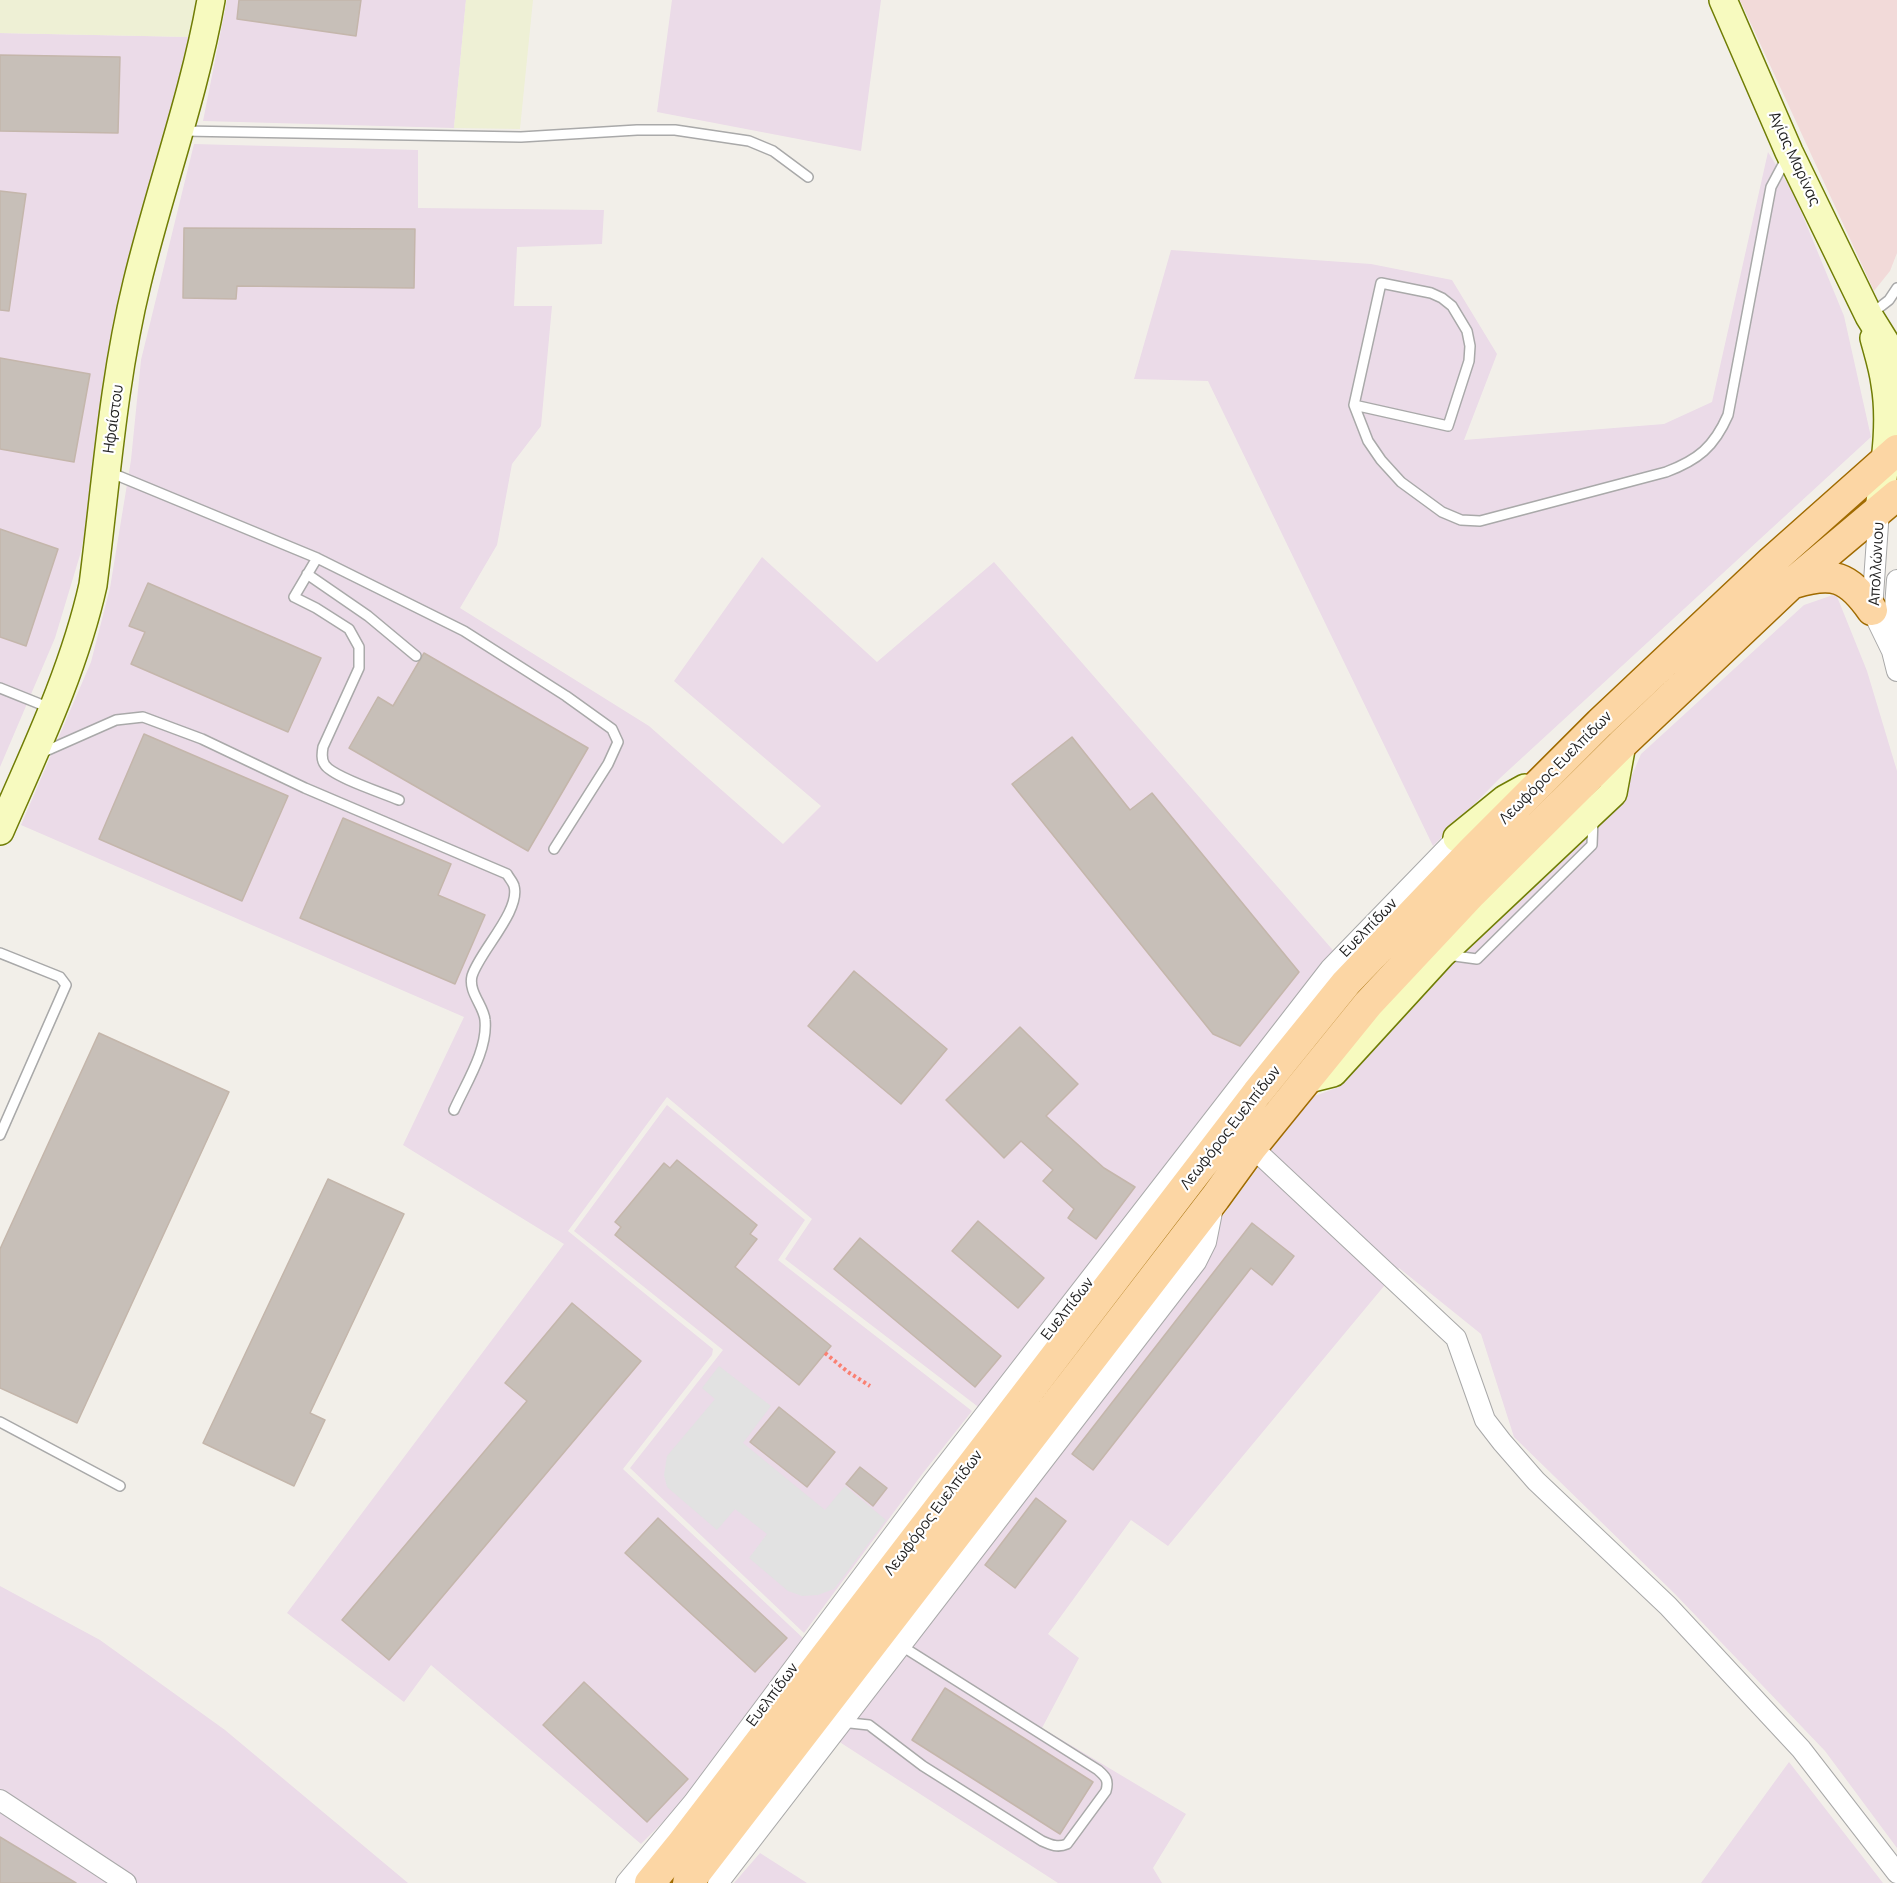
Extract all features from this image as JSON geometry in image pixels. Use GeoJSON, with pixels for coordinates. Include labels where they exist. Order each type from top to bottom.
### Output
{"type":"FeatureCollection","features":[{"type":"Feature","properties":{"kind":"main road","name":"Λεωφόρος Ευελπίδων"},"geometry":{"type":"LineString","coordinates":[[650,1883],[680,1846],[757,1731],[941,1488],[1338,976],[1465,844],[1550,775],[1600,723],[1764,569],[1891,455]]}},
{"type":"Feature","properties":{"kind":"main road","name":"Λεωφόρος Ευελπίδων"},"geometry":{"type":"LineString","coordinates":[[688,1883],[832,1715],[1252,1147],[1368,1004],[1481,900],[1622,744],[1791,584],[1888,503]]}},
{"type":"Feature","properties":{"kind":"main road"},"geometry":{"type":"LineString","coordinates":[[1791,584],[1822,576],[1836,577],[1854,588],[1872,610]]}},
{"type":"Feature","properties":{"kind":"street","name":"Ηφαίστου"},"geometry":{"type":"LineString","coordinates":[[0,831],[52,709],[88,608],[129,318],[150,231],[203,39],[210,0]]}},
{"type":"Feature","properties":{"kind":"street","name":"Αγίας Μαρίνας"},"geometry":{"type":"LineString","coordinates":[[1723,0],[1789,152],[1869,316],[1897,361]]}},
{"type":"Feature","properties":{"kind":"street","name":"Αγίας Μαρίνας"},"geometry":{"type":"LineString","coordinates":[[1869,316],[1885,384],[1891,455],[1888,503]]}},
{"type":"Feature","properties":{"kind":"street","name":"Απολλώνιου"},"geometry":{"type":"LineString","coordinates":[[1888,503],[1872,610],[1892,651],[1897,671]]}},
{"type":"Feature","properties":{"kind":"street","name":"Απολλώνιου"},"geometry":{"type":"LineString","coordinates":[[1892,651],[1897,580]]}},
{"type":"Feature","properties":{"kind":"street"},"geometry":{"type":"LineString","coordinates":[[1305,1080],[1333,1073],[1442,954],[1481,900],[1613,793],[1622,744]]}},
{"type":"Feature","properties":{"kind":"street"},"geometry":{"type":"LineString","coordinates":[[1252,1147],[1456,1338],[1485,1420],[1502,1442],[1536,1481],[1668,1606],[1801,1749],[1897,1873]]}},
{"type":"Feature","properties":{"kind":"street"},"geometry":{"type":"LineString","coordinates":[[718,1883],[832,1715],[900,1645],[1196,1262],[1206,1242],[1215,1198]]}},
{"type":"Feature","properties":{"kind":"street","name":"Ευελπίδων"},"geometry":{"type":"LineString","coordinates":[[626,1883],[757,1731]]}},
{"type":"Feature","properties":{"kind":"street"},"geometry":{"type":"LineString","coordinates":[[0,1800],[126,1883]]}},
{"type":"Feature","properties":{"kind":"lane"},"geometry":{"type":"LineString","coordinates":[[178,131],[521,137],[675,130],[749,141],[773,151],[808,177]]}},
{"type":"Feature","properties":{"kind":"lane"},"geometry":{"type":"LineString","coordinates":[[1354,405],[1448,426],[1469,360],[1470,346],[1467,331],[1452,306],[1442,298],[1431,294],[1381,283],[1354,405],[1368,441],[1381,460],[1401,482],[1442,512],[1461,520],[1480,521],[1666,472],[1681,467],[1700,456],[1721,430],[1728,415],[1771,187],[1789,152]]}},
{"type":"Feature","properties":{"kind":"lane"},"geometry":{"type":"LineString","coordinates":[[1869,316],[1888,300],[1897,288]]}},
{"type":"Feature","properties":{"kind":"lane"},"geometry":{"type":"LineString","coordinates":[[107,471],[317,558],[464,631],[566,696],[612,729],[618,742],[608,764],[554,849]]}},
{"type":"Feature","properties":{"kind":"lane"},"geometry":{"type":"LineString","coordinates":[[317,558],[294,597],[349,629],[359,647],[359,668],[323,747],[324,765],[338,775],[399,800]]}},
{"type":"Feature","properties":{"kind":"lane"},"geometry":{"type":"LineString","coordinates":[[307,574],[368,616],[416,656]]}},
{"type":"Feature","properties":{"kind":"lane"},"geometry":{"type":"LineString","coordinates":[[0,688],[52,709]]}},
{"type":"Feature","properties":{"kind":"lane"},"geometry":{"type":"LineString","coordinates":[[32,757],[116,720],[143,717],[202,739],[305,788],[507,874],[514,885],[511,910],[472,977],[475,996],[485,1019],[482,1047],[454,1110]]}},
{"type":"Feature","properties":{"kind":"lane"},"geometry":{"type":"LineString","coordinates":[[1442,954],[1477,959],[1592,845],[1593,811]]}},
{"type":"Feature","properties":{"kind":"lane"},"geometry":{"type":"LineString","coordinates":[[0,953],[60,977],[66,985],[0,1135]]}},
{"type":"Feature","properties":{"kind":"lane"},"geometry":{"type":"LineString","coordinates":[[0,1422],[120,1486]]}},
{"type":"Feature","properties":{"kind":"lane"},"geometry":{"type":"LineString","coordinates":[[832,1715],[869,1725],[923,1766],[1042,1841],[1052,1845],[1067,1844],[1106,1791],[1107,1778],[1080,1758],[900,1645]]}},
{"type":"Feature","properties":{"kind":"path"},"geometry":{"type":"LineString","coordinates":[[825,1353],[870,1386]]}},
{"type":"Feature","properties":{"kind":"shaded area"},"geometry":{"type":"Polygon","coordinates":[[[227,0],[466,0],[454,128],[203,121],[227,0]]]}},
{"type":"Feature","properties":{"kind":"shaded area"},"geometry":{"type":"Polygon","coordinates":[[[672,0],[881,0],[861,151],[657,112],[672,0]]]}},
{"type":"Feature","properties":{"kind":"shaded area"},"geometry":{"type":"Polygon","coordinates":[[[1740,0],[1897,0],[1897,253],[1890,271],[1874,291],[1740,0]]]}},
{"type":"Feature","properties":{"kind":"shaded area"},"geometry":{"type":"Polygon","coordinates":[[[0,33],[192,37],[80,555],[55,638],[0,767],[0,33]]]}},
{"type":"Feature","properties":{"kind":"shaded area"},"geometry":{"type":"Polygon","coordinates":[[[194,144],[418,150],[418,208],[604,210],[602,244],[517,247],[514,306],[552,306],[541,426],[512,464],[497,545],[460,608],[649,726],[783,844],[821,806],[674,681],[762,557],[877,662],[994,562],[1345,964],[994,1419],[785,1259],[812,1219],[667,1097],[568,1231],[713,1349],[712,1355],[623,1469],[804,1639],[689,1796],[641,1844],[431,1665],[404,1702],[287,1613],[564,1244],[403,1145],[464,1017],[21,825],[91,662],[110,588],[131,460],[141,360],[194,144]]]}},
{"type":"Feature","properties":{"kind":"shaded area"},"geometry":{"type":"Polygon","coordinates":[[[1768,152],[1793,192],[1844,316],[1871,437],[1499,779],[1433,846],[1208,381],[1134,379],[1171,250],[1371,264],[1452,280],[1497,354],[1464,440],[1664,424],[1712,402],[1768,152]]]}},
{"type":"Feature","properties":{"kind":"shaded area"},"geometry":{"type":"Polygon","coordinates":[[[1836,594],[1867,671],[1897,771],[1897,1848],[1825,1751],[1675,1594],[1514,1437],[1481,1334],[1399,1268],[1168,1546],[1131,1520],[1048,1634],[1079,1658],[1042,1728],[1186,1814],[1153,1868],[1162,1883],[1058,1883],[838,1741],[1309,1098],[1339,1087],[1454,953],[1625,792],[1641,754],[1804,605],[1836,594]]]}},
{"type":"Feature","properties":{"kind":"shaded area"},"geometry":{"type":"Polygon","coordinates":[[[667,1105],[805,1220],[778,1260],[972,1411],[804,1633],[630,1468],[723,1350],[574,1231],[667,1105]]]}},
{"type":"Feature","properties":{"kind":"shaded area"},"geometry":{"type":"Polygon","coordinates":[[[719,1366],[771,1406],[743,1443],[825,1510],[845,1486],[886,1520],[834,1589],[818,1595],[802,1596],[788,1591],[749,1558],[767,1534],[735,1509],[717,1530],[667,1487],[664,1475],[667,1456],[715,1399],[702,1388],[719,1366]]]}},
{"type":"Feature","properties":{"kind":"shaded area"},"geometry":{"type":"Polygon","coordinates":[[[0,1586],[100,1640],[225,1730],[408,1883],[0,1883],[0,1586]]]}},
{"type":"Feature","properties":{"kind":"shaded area"},"geometry":{"type":"Polygon","coordinates":[[[1789,1762],[1883,1883],[1701,1883],[1789,1762]]]}},
{"type":"Feature","properties":{"kind":"shaded area"},"geometry":{"type":"Polygon","coordinates":[[[760,1853],[807,1883],[734,1883],[760,1853]]]}},
{"type":"Feature","properties":{"kind":"green space"},"geometry":{"type":"Polygon","coordinates":[[[0,0],[196,0],[192,37],[0,33],[0,0]]]}},
{"type":"Feature","properties":{"kind":"green space"},"geometry":{"type":"Polygon","coordinates":[[[466,0],[533,0],[520,129],[454,128],[466,0]]]}},
{"type":"Feature","properties":{"kind":"building"},"geometry":{"type":"Polygon","coordinates":[[[239,0],[361,0],[356,36],[237,19],[239,0]]]}},
{"type":"Feature","properties":{"kind":"building"},"geometry":{"type":"Polygon","coordinates":[[[0,55],[120,57],[118,133],[0,131],[0,55]]]}},
{"type":"Feature","properties":{"kind":"building"},"geometry":{"type":"Polygon","coordinates":[[[0,191],[26,194],[9,311],[0,310],[0,191]]]}},
{"type":"Feature","properties":{"kind":"building"},"geometry":{"type":"Polygon","coordinates":[[[184,228],[415,229],[414,288],[237,286],[236,299],[183,298],[184,228]]]}},
{"type":"Feature","properties":{"kind":"building"},"geometry":{"type":"Polygon","coordinates":[[[0,358],[90,374],[74,462],[0,449],[0,358]]]}},
{"type":"Feature","properties":{"kind":"building"},"geometry":{"type":"Polygon","coordinates":[[[0,529],[58,549],[26,646],[0,637],[0,529]]]}},
{"type":"Feature","properties":{"kind":"building"},"geometry":{"type":"Polygon","coordinates":[[[148,583],[321,658],[288,732],[131,664],[145,632],[129,626],[148,583]]]}},
{"type":"Feature","properties":{"kind":"building"},"geometry":{"type":"Polygon","coordinates":[[[424,653],[588,748],[528,851],[349,748],[378,697],[393,706],[424,653]]]}},
{"type":"Feature","properties":{"kind":"building"},"geometry":{"type":"Polygon","coordinates":[[[144,734],[288,796],[242,901],[99,839],[144,734]]]}},
{"type":"Feature","properties":{"kind":"building"},"geometry":{"type":"Polygon","coordinates":[[[1072,737],[1130,810],[1152,793],[1299,972],[1240,1046],[1213,1034],[1012,784],[1072,737]]]}},
{"type":"Feature","properties":{"kind":"building"},"geometry":{"type":"Polygon","coordinates":[[[343,818],[451,864],[438,895],[485,915],[455,984],[300,918],[343,818]]]}},
{"type":"Feature","properties":{"kind":"building"},"geometry":{"type":"Polygon","coordinates":[[[854,971],[947,1049],[901,1104],[808,1026],[854,971]]]}},
{"type":"Feature","properties":{"kind":"building"},"geometry":{"type":"Polygon","coordinates":[[[1020,1027],[1078,1084],[1046,1116],[1104,1168],[1135,1187],[1096,1239],[1068,1218],[1074,1209],[1043,1181],[1053,1170],[1021,1141],[1004,1158],[946,1100],[1020,1027]]]}},
{"type":"Feature","properties":{"kind":"building"},"geometry":{"type":"Polygon","coordinates":[[[99,1033],[229,1092],[77,1423],[0,1388],[0,1249],[99,1033]]]}},
{"type":"Feature","properties":{"kind":"building"},"geometry":{"type":"Polygon","coordinates":[[[677,1160],[757,1225],[750,1234],[757,1239],[735,1267],[831,1346],[799,1385],[615,1235],[621,1227],[615,1222],[664,1163],[670,1168],[677,1160]]]}},
{"type":"Feature","properties":{"kind":"building"},"geometry":{"type":"Polygon","coordinates":[[[328,1179],[404,1214],[310,1413],[325,1420],[294,1486],[203,1443],[328,1179]]]}},
{"type":"Feature","properties":{"kind":"building"},"geometry":{"type":"Polygon","coordinates":[[[978,1221],[1044,1278],[1018,1308],[952,1251],[978,1221]]]}},
{"type":"Feature","properties":{"kind":"building"},"geometry":{"type":"Polygon","coordinates":[[[1252,1223],[1294,1256],[1272,1285],[1251,1268],[1093,1470],[1072,1454],[1252,1223]]]}},
{"type":"Feature","properties":{"kind":"building"},"geometry":{"type":"Polygon","coordinates":[[[860,1238],[1001,1356],[975,1387],[834,1269],[860,1238]]]}},
{"type":"Feature","properties":{"kind":"building"},"geometry":{"type":"Polygon","coordinates":[[[572,1303],[641,1361],[389,1660],[342,1620],[527,1401],[505,1383],[572,1303]]]}},
{"type":"Feature","properties":{"kind":"building"},"geometry":{"type":"Polygon","coordinates":[[[779,1407],[835,1452],[807,1487],[750,1442],[779,1407]]]}},
{"type":"Feature","properties":{"kind":"building"},"geometry":{"type":"Polygon","coordinates":[[[860,1467],[887,1488],[873,1506],[846,1484],[860,1467]]]}},
{"type":"Feature","properties":{"kind":"building"},"geometry":{"type":"Polygon","coordinates":[[[1036,1498],[1066,1521],[1015,1588],[985,1565],[1036,1498]]]}},
{"type":"Feature","properties":{"kind":"building"},"geometry":{"type":"Polygon","coordinates":[[[658,1518],[787,1638],[755,1672],[625,1553],[658,1518]]]}},
{"type":"Feature","properties":{"kind":"building"},"geometry":{"type":"Polygon","coordinates":[[[584,1682],[688,1779],[647,1822],[543,1725],[584,1682]]]}},
{"type":"Feature","properties":{"kind":"building"},"geometry":{"type":"Polygon","coordinates":[[[945,1688],[1093,1782],[1060,1834],[912,1740],[945,1688]]]}},
{"type":"Feature","properties":{"kind":"building"},"geometry":{"type":"Polygon","coordinates":[[[0,1837],[76,1883],[0,1883],[0,1837]]]}}]}
